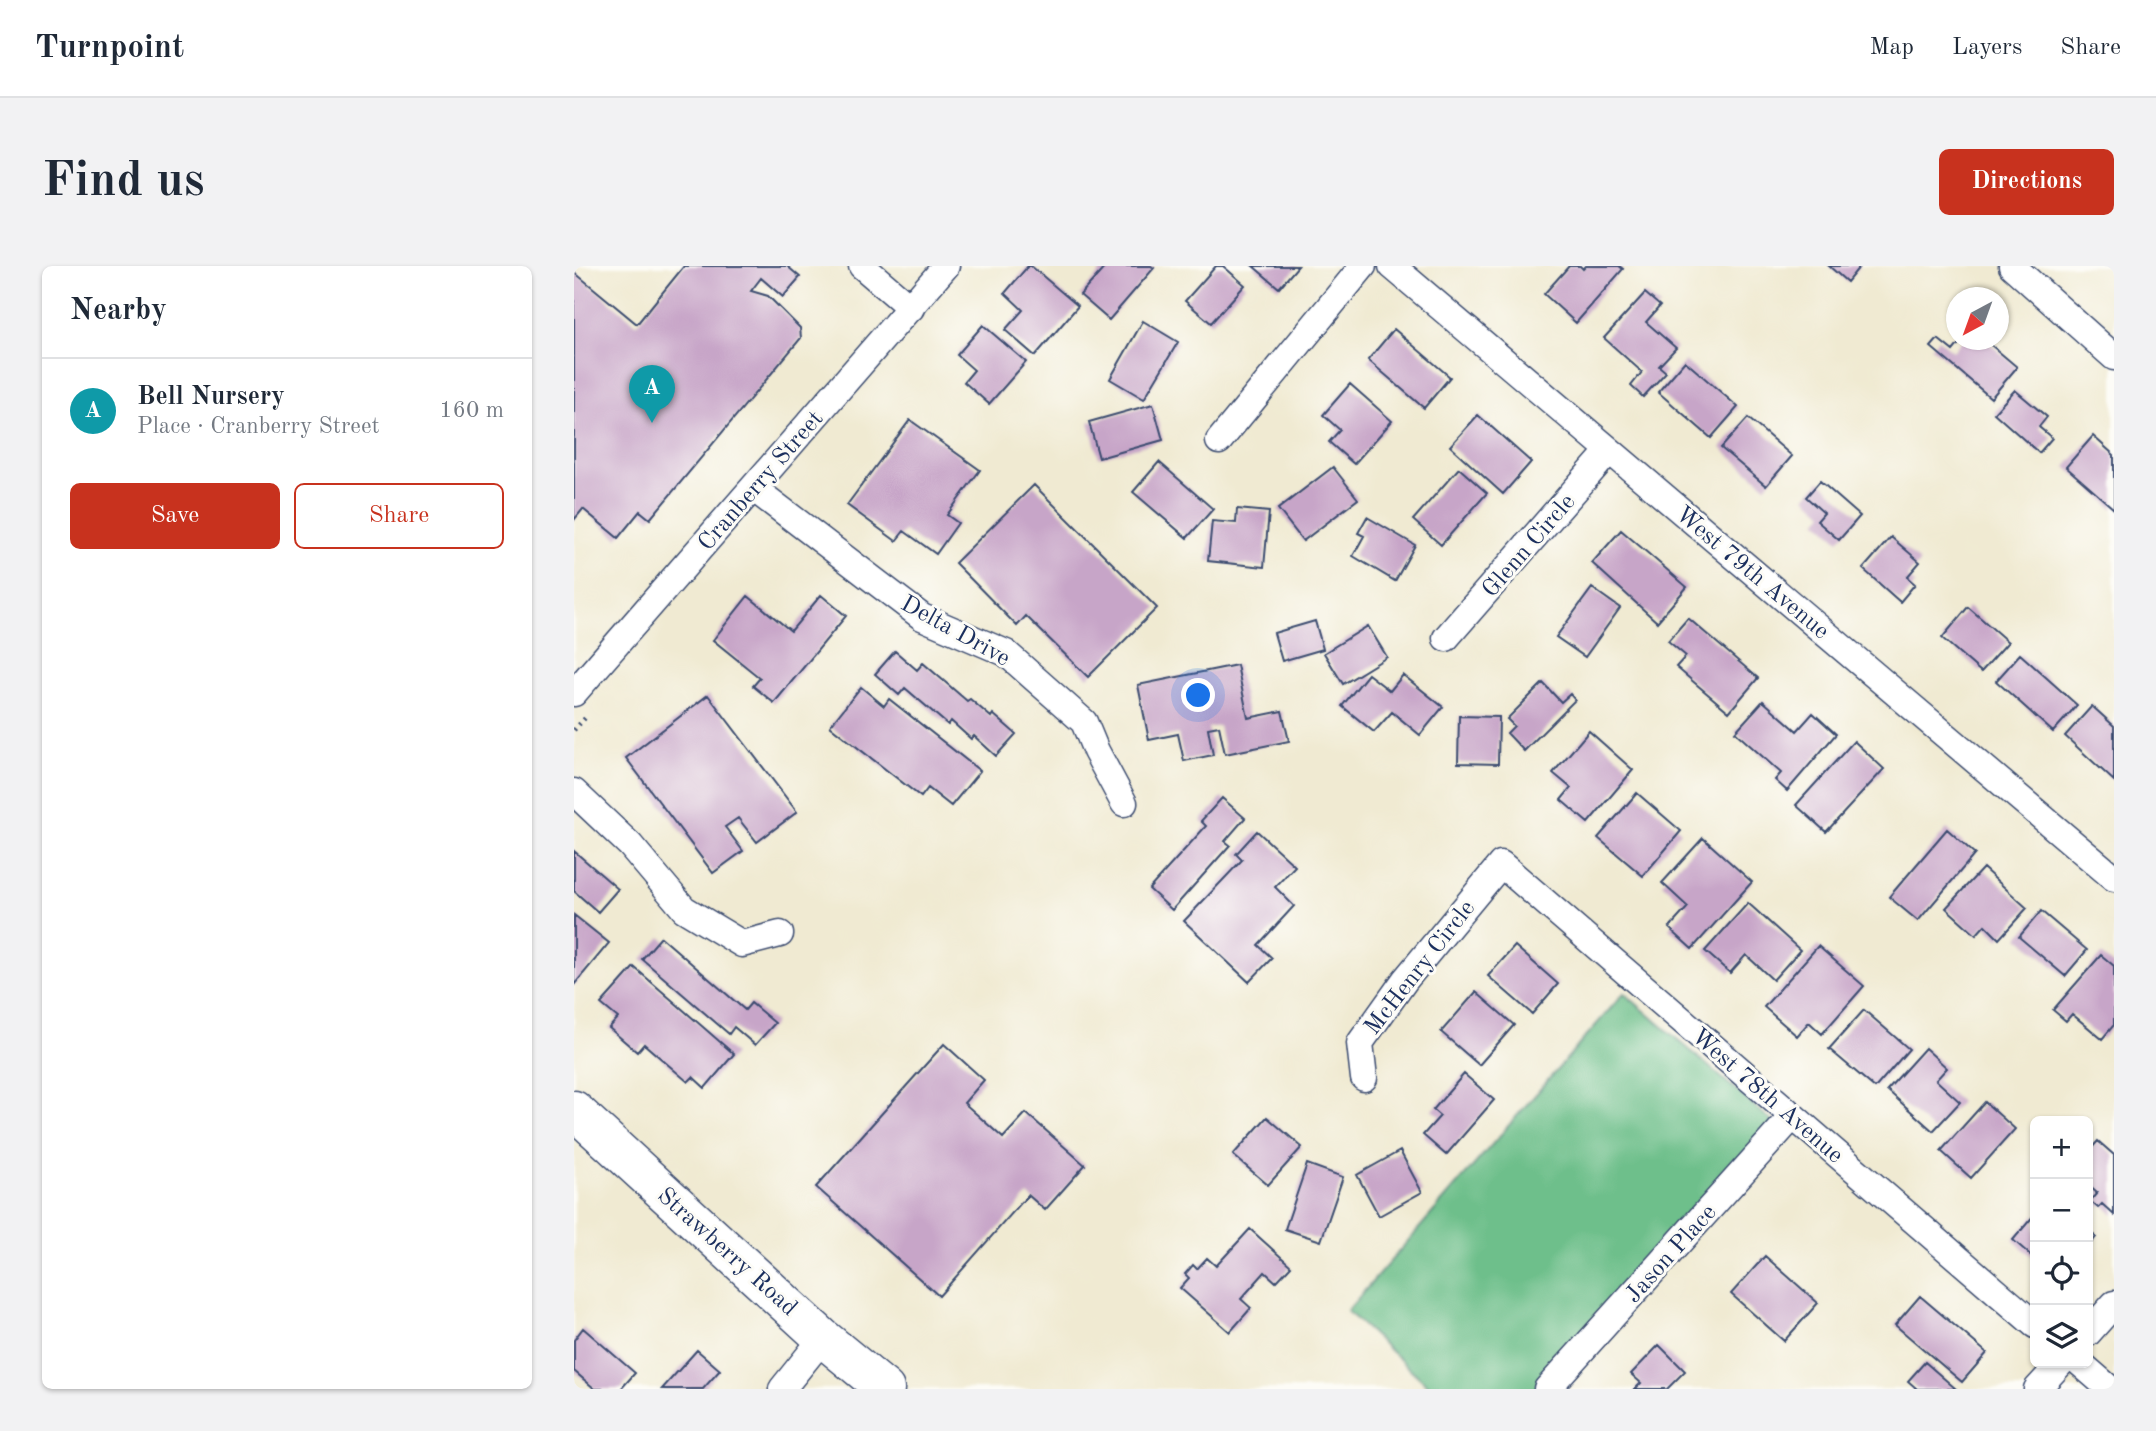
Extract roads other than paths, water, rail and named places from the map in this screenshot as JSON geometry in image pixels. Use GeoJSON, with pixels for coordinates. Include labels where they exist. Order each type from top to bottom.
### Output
{"type":"FeatureCollection","features":[{"type":"Feature","properties":{"kind":"street"},"geometry":{"type":"LineString","coordinates":[[862,266],[911,308]]}},
{"type":"Feature","properties":{"kind":"street","name":"Cranberry Street"},"geometry":{"type":"LineString","coordinates":[[574,693],[946,266]]}},
{"type":"Feature","properties":{"kind":"street"},"geometry":{"type":"LineString","coordinates":[[1219,441],[1363,266]]}},
{"type":"Feature","properties":{"kind":"street","name":"West 79th Avenue"},"geometry":{"type":"LineString","coordinates":[[1392,266],[2114,878]]}},
{"type":"Feature","properties":{"kind":"street"},"geometry":{"type":"LineString","coordinates":[[2012,266],[2114,357]]}},
{"type":"Feature","properties":{"kind":"street","name":"Glenn Circle"},"geometry":{"type":"LineString","coordinates":[[1446,638],[1609,451]]}},
{"type":"Feature","properties":{"kind":"street","name":"Delta Drive"},"geometry":{"type":"LineString","coordinates":[[752,488],[922,617],[1006,653],[1084,722],[1124,803]]}},
{"type":"Feature","properties":{"kind":"street"},"geometry":{"type":"LineString","coordinates":[[574,792],[630,845],[684,909],[742,944],[780,934]]}},
{"type":"Feature","properties":{"kind":"street","name":"McHenry Circle"},"geometry":{"type":"LineString","coordinates":[[1364,1078],[1360,1043],[1405,980],[1501,864]]}},
{"type":"Feature","properties":{"kind":"street","name":"West 78th Avenue"},"geometry":{"type":"LineString","coordinates":[[1501,864],[2030,1321]]}},
{"type":"Feature","properties":{"kind":"street","name":"Strawberry Road"},"geometry":{"type":"LineString","coordinates":[[574,1110],[823,1338],[886,1389]]}},
{"type":"Feature","properties":{"kind":"street","name":"Jason Place"},"geometry":{"type":"LineString","coordinates":[[1547,1389],[1793,1116]]}},
{"type":"Feature","properties":{"kind":"street"},"geometry":{"type":"LineString","coordinates":[[2093,1327],[2114,1304]]}},
{"type":"Feature","properties":{"kind":"street"},"geometry":{"type":"LineString","coordinates":[[782,1389],[823,1338]]}},
{"type":"Feature","properties":{"kind":"street"},"geometry":{"type":"LineString","coordinates":[[2037,1389],[2056,1368]]}},
{"type":"Feature","properties":{"kind":"street"},"geometry":{"type":"LineString","coordinates":[[2086,1368],[2110,1389]]}},
{"type":"Feature","properties":{"kind":"place","name":"Bell Nursery"},"geometry":{"type":"Point","coordinates":[652,423]}}]}
